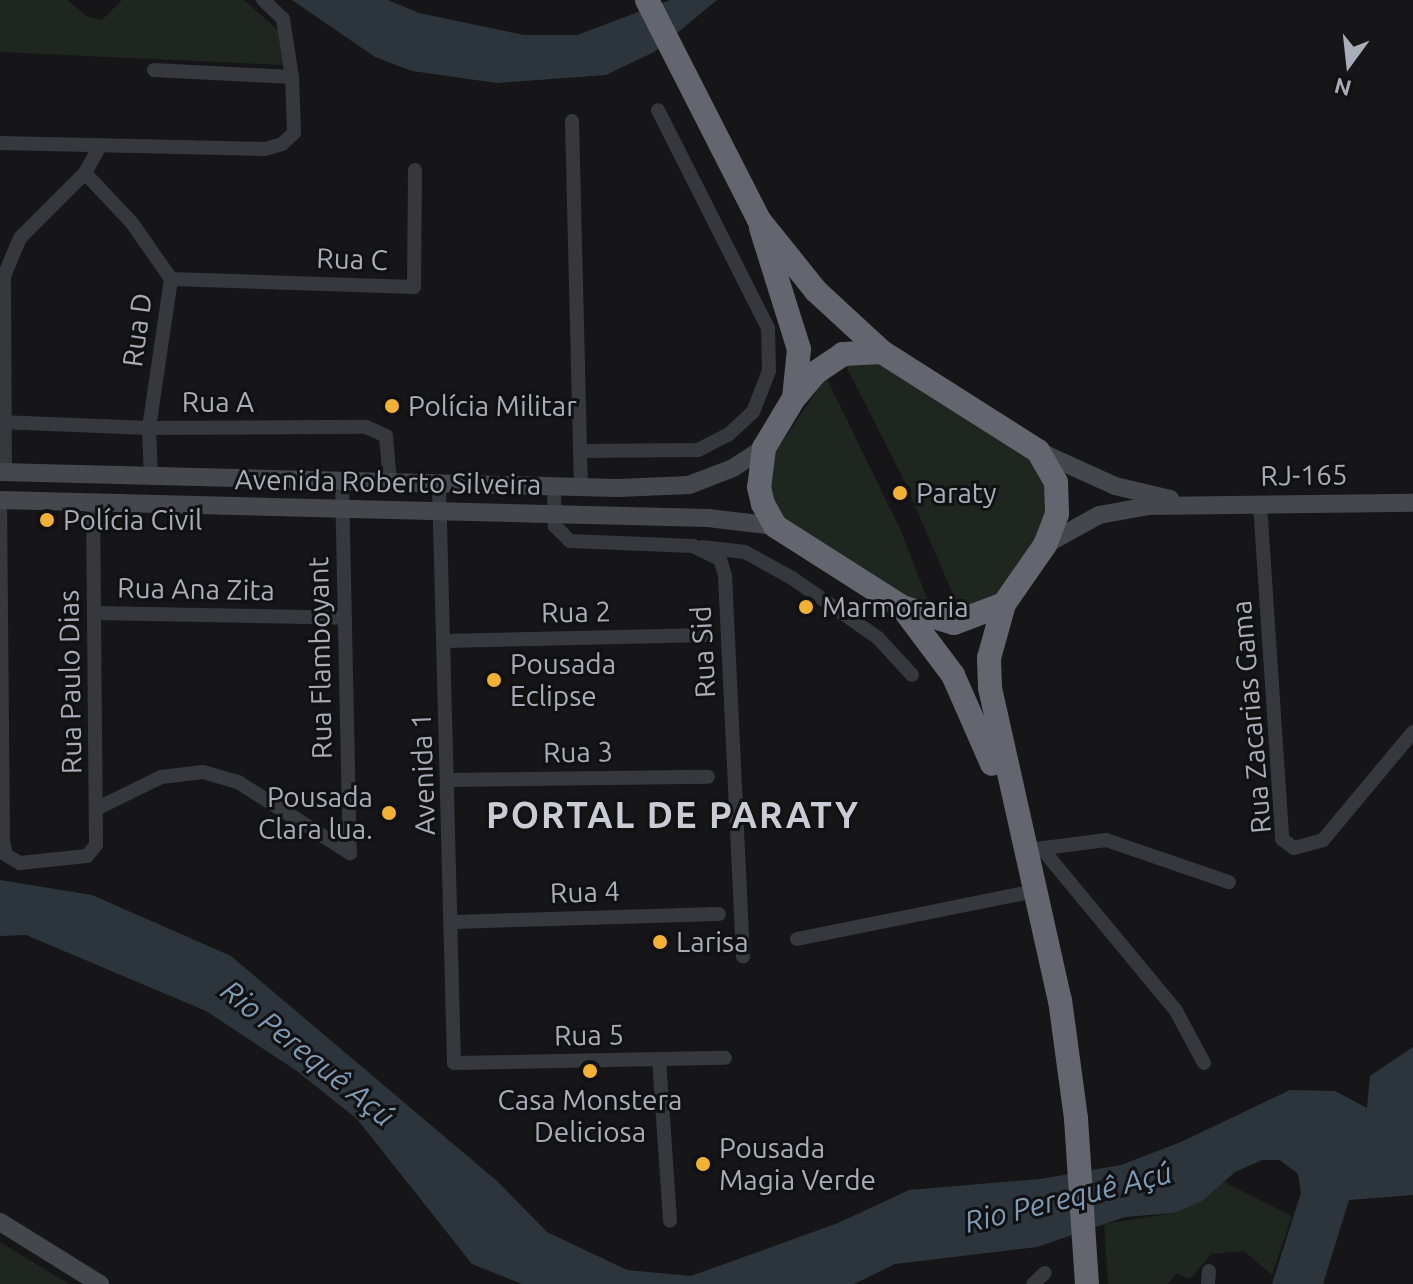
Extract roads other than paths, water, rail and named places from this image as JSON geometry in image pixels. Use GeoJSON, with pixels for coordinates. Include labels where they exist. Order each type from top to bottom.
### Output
{"type":"FeatureCollection","features":[{"type":"Feature","properties":{"kind":"highway"},"geometry":{"type":"LineString","coordinates":[[647,0],[759,220],[796,330],[794,398]]}},
{"type":"Feature","properties":{"kind":"highway"},"geometry":{"type":"LineString","coordinates":[[759,220],[816,291],[882,352],[1038,451],[1059,498],[1045,545],[1004,604],[989,658],[990,688],[1030,846],[1035,891],[1060,1000],[1076,1119],[1087,1276]]}},
{"type":"Feature","properties":{"kind":"highway"},"geometry":{"type":"LineString","coordinates":[[882,352],[843,354],[815,373],[794,398],[764,448],[759,487],[775,526],[902,607],[954,623],[1004,604]]}},
{"type":"Feature","properties":{"kind":"highway"},"geometry":{"type":"LineString","coordinates":[[902,607],[953,675],[1030,846]]}},
{"type":"Feature","properties":{"kind":"street"},"geometry":{"type":"LineString","coordinates":[[0,143],[265,149],[282,144],[294,133],[292,77],[283,19],[263,0]]}},
{"type":"Feature","properties":{"kind":"street"},"geometry":{"type":"LineString","coordinates":[[154,70],[292,77]]}},
{"type":"Feature","properties":{"kind":"street"},"geometry":{"type":"LineString","coordinates":[[582,451],[698,450],[728,435],[753,412],[769,371],[763,317],[658,110]]}},
{"type":"Feature","properties":{"kind":"street"},"geometry":{"type":"LineString","coordinates":[[572,121],[581,487]]}},
{"type":"Feature","properties":{"kind":"street"},"geometry":{"type":"LineString","coordinates":[[0,500],[7,486],[2,472],[2,276],[20,238],[85,173],[100,146]]}},
{"type":"Feature","properties":{"kind":"street","name":"Rua C"},"geometry":{"type":"LineString","coordinates":[[171,279],[414,287],[415,170]]}},
{"type":"Feature","properties":{"kind":"street","name":"Rua D"},"geometry":{"type":"LineString","coordinates":[[85,173],[132,223],[171,279],[149,428],[151,478]]}},
{"type":"Feature","properties":{"kind":"street","name":"Rua A"},"geometry":{"type":"LineString","coordinates":[[3,422],[149,428],[378,429],[386,436],[390,483]]}},
{"type":"Feature","properties":{"kind":"street","name":"Avenida Roberto Silveira"},"geometry":{"type":"LineString","coordinates":[[2,472],[342,483],[554,487],[689,485],[733,468],[764,448]]}},
{"type":"Feature","properties":{"kind":"street","name":"RJ-165"},"geometry":{"type":"LineString","coordinates":[[1038,451],[1115,486],[1196,505]]}},
{"type":"Feature","properties":{"kind":"street","name":"Rua Flamboyant"},"geometry":{"type":"LineString","coordinates":[[98,808],[161,777],[203,772],[238,782],[350,853],[342,483]]}},
{"type":"Feature","properties":{"kind":"street","name":"Avenida 1"},"geometry":{"type":"LineString","coordinates":[[439,484],[453,922],[454,1063]]}},
{"type":"Feature","properties":{"kind":"street"},"geometry":{"type":"LineString","coordinates":[[554,487],[558,532],[570,541],[693,546],[745,552],[792,578],[878,638],[912,675]]}},
{"type":"Feature","properties":{"kind":"street","name":"Avenida Roberto Silveira"},"geometry":{"type":"LineString","coordinates":[[0,500],[708,518],[775,526]]}},
{"type":"Feature","properties":{"kind":"street","name":"Rua Paulo Dias"},"geometry":{"type":"LineString","coordinates":[[0,500],[3,841],[6,855],[20,863],[87,856],[96,845],[93,504]]}},
{"type":"Feature","properties":{"kind":"street","name":"RJ-165"},"geometry":{"type":"LineString","coordinates":[[1045,545],[1099,515],[1196,505],[1413,503]]}},
{"type":"Feature","properties":{"kind":"street","name":"Rua Zacarias Gama"},"geometry":{"type":"LineString","coordinates":[[1260,504],[1282,839],[1294,848],[1323,840],[1413,732]]}},
{"type":"Feature","properties":{"kind":"street","name":"Rua Sid"},"geometry":{"type":"LineString","coordinates":[[693,546],[720,559],[725,575],[743,957]]}},
{"type":"Feature","properties":{"kind":"street","name":"Rua Ana Zita"},"geometry":{"type":"LineString","coordinates":[[95,613],[345,618]]}},
{"type":"Feature","properties":{"kind":"street","name":"Rua 2"},"geometry":{"type":"LineString","coordinates":[[445,641],[708,635]]}},
{"type":"Feature","properties":{"kind":"street","name":"Rua 3"},"geometry":{"type":"LineString","coordinates":[[449,780],[708,777]]}},
{"type":"Feature","properties":{"kind":"street"},"geometry":{"type":"LineString","coordinates":[[1030,846],[1106,840],[1229,882]]}},
{"type":"Feature","properties":{"kind":"street"},"geometry":{"type":"LineString","coordinates":[[1030,846],[1176,1011],[1204,1063]]}},
{"type":"Feature","properties":{"kind":"street"},"geometry":{"type":"LineString","coordinates":[[797,939],[1035,891]]}},
{"type":"Feature","properties":{"kind":"street","name":"Rua 4"},"geometry":{"type":"LineString","coordinates":[[453,922],[719,914]]}},
{"type":"Feature","properties":{"kind":"street","name":"Rua 5"},"geometry":{"type":"LineString","coordinates":[[454,1063],[725,1058]]}},
{"type":"Feature","properties":{"kind":"street"},"geometry":{"type":"LineString","coordinates":[[659,1059],[670,1221]]}},
{"type":"Feature","properties":{"kind":"street"},"geometry":{"type":"LineString","coordinates":[[0,1222],[100,1284]]}},
{"type":"Feature","properties":{"kind":"street"},"geometry":{"type":"LineString","coordinates":[[1033,1284],[1045,1273],[1046,1284]]}},
{"type":"Feature","properties":{"kind":"water"},"geometry":{"type":"Polygon","coordinates":[[[292,0],[388,0],[419,13],[524,35],[577,35],[670,0],[717,0],[654,52],[606,75],[497,83],[412,71],[375,57],[292,0]]]}},
{"type":"Feature","properties":{"kind":"water","name":"Rio Perequê Açú"},"geometry":{"type":"Polygon","coordinates":[[[0,880],[92,895],[231,956],[497,1181],[547,1232],[627,1270],[691,1276],[838,1223],[909,1190],[1040,1179],[1121,1165],[1181,1142],[1290,1090],[1335,1091],[1367,1108],[1370,1076],[1413,1047],[1413,1195],[1349,1200],[1323,1284],[1272,1284],[1301,1193],[1298,1174],[1280,1160],[1262,1160],[1235,1172],[1202,1201],[1174,1213],[1125,1217],[1037,1247],[895,1264],[854,1284],[522,1284],[472,1264],[357,1119],[297,1071],[206,1011],[26,935],[0,936],[0,880]]]}},
{"type":"Feature","properties":{"kind":"place","name":"Polícia Militar"},"geometry":{"type":"Point","coordinates":[392,406]}},
{"type":"Feature","properties":{"kind":"place","name":"Paraty"},"geometry":{"type":"Point","coordinates":[900,493]}},
{"type":"Feature","properties":{"kind":"place","name":"Polícia Civil"},"geometry":{"type":"Point","coordinates":[47,520]}},
{"type":"Feature","properties":{"kind":"place","name":"Marmoraria"},"geometry":{"type":"Point","coordinates":[806,607]}},
{"type":"Feature","properties":{"kind":"place","name":"Pousada Eclipse"},"geometry":{"type":"Point","coordinates":[494,680]}},
{"type":"Feature","properties":{"kind":"place","name":"Pousada Clara lua."},"geometry":{"type":"Point","coordinates":[389,813]}},
{"type":"Feature","properties":{"kind":"place","name":"Larisa"},"geometry":{"type":"Point","coordinates":[660,942]}},
{"type":"Feature","properties":{"kind":"place","name":"Casa Monstera Deliciosa"},"geometry":{"type":"Point","coordinates":[590,1071]}},
{"type":"Feature","properties":{"kind":"place","name":"Pousada Magia Verde"},"geometry":{"type":"Point","coordinates":[703,1164]}},
{"type":"Feature","properties":{"kind":"district","name":"PORTAL DE PARATY"},"geometry":{"type":"Point","coordinates":[673,815]}}]}
